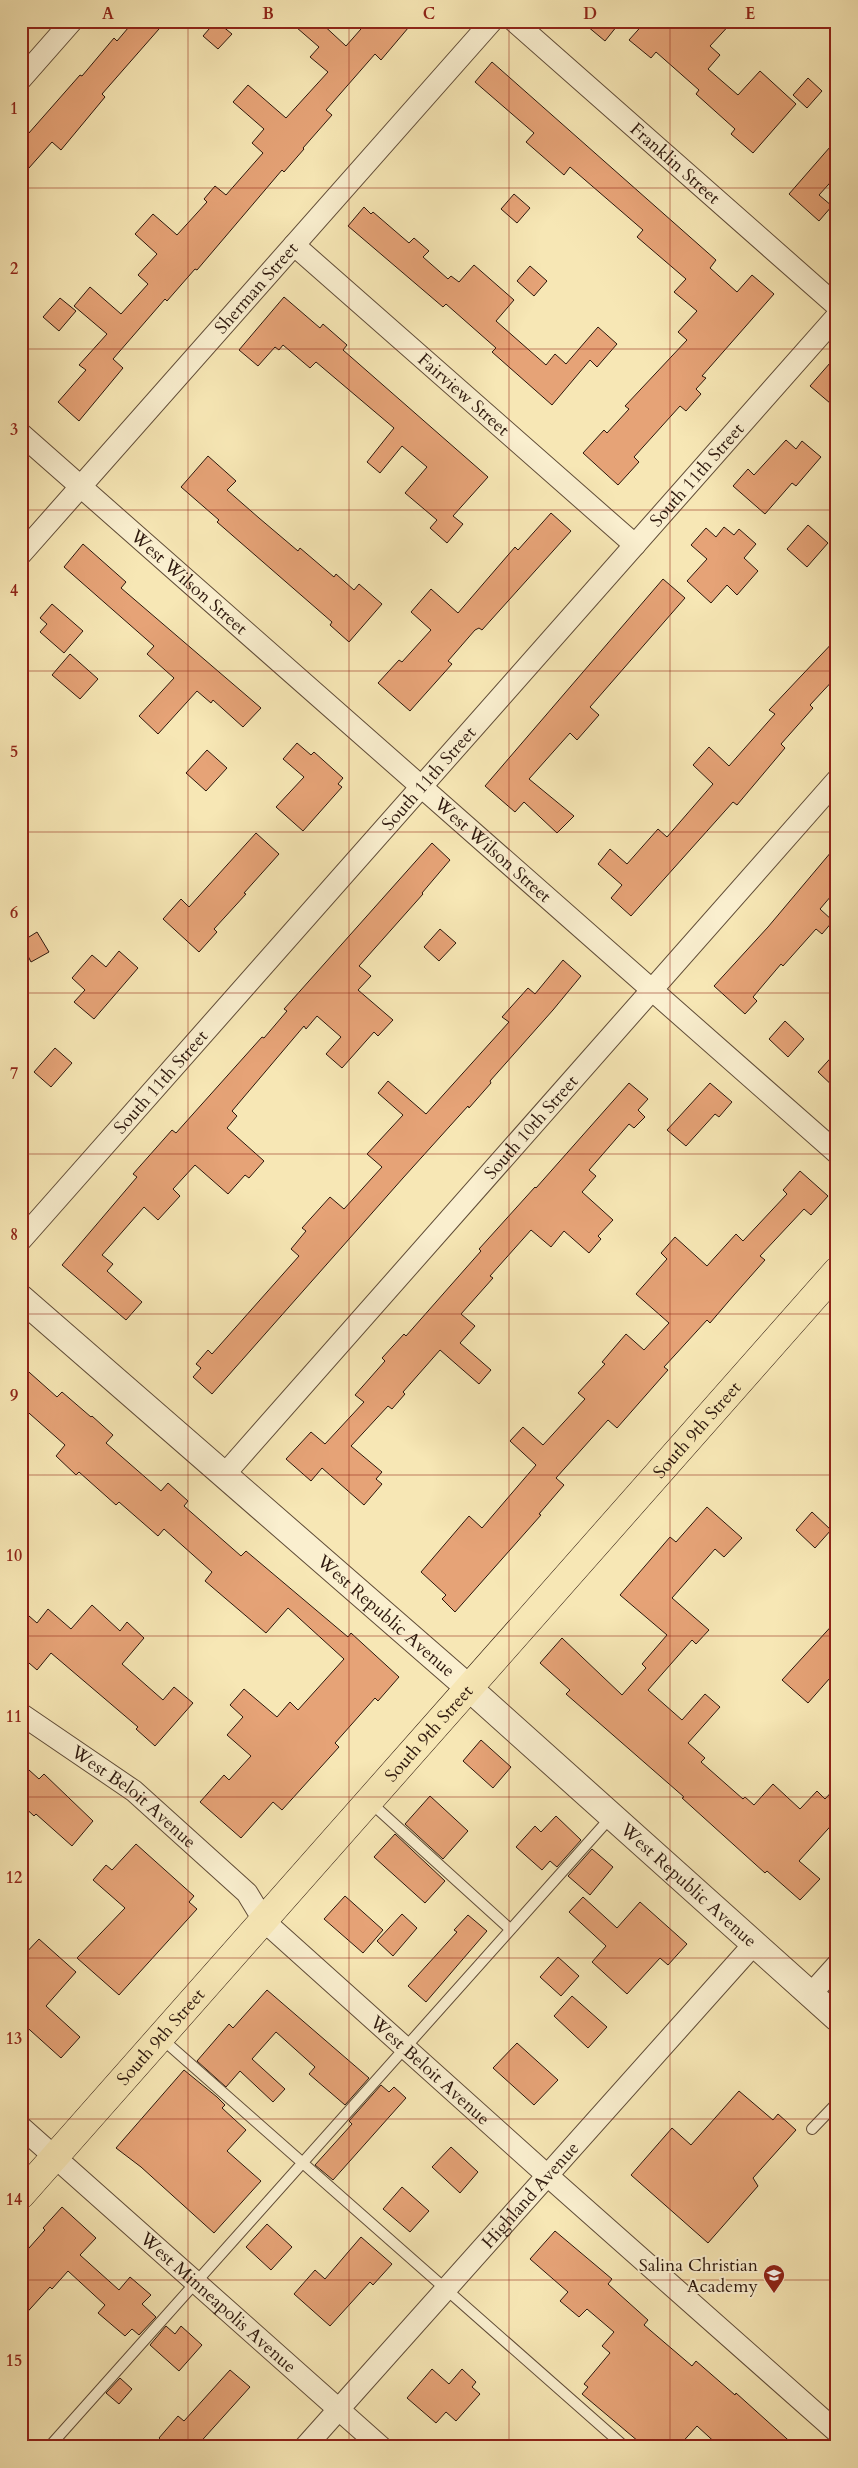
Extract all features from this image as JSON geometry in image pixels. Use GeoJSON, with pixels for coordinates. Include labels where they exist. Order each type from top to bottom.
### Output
{"type":"FeatureCollection","features":[{"type":"Feature","properties":{"kind":"main road","name":"South 9th Street"},"geometry":{"type":"LineString","coordinates":[[21,2195],[837,1271]]}},
{"type":"Feature","properties":{"kind":"street"},"geometry":{"type":"LineString","coordinates":[[21,79],[72,21]]}},
{"type":"Feature","properties":{"kind":"street","name":"Sherman Street"},"geometry":{"type":"LineString","coordinates":[[21,554],[492,21]]}},
{"type":"Feature","properties":{"kind":"street","name":"Franklin Street"},"geometry":{"type":"LineString","coordinates":[[514,21],[837,306]]}},
{"type":"Feature","properties":{"kind":"street","name":"Fairview Street"},"geometry":{"type":"LineString","coordinates":[[294,245],[635,545]]}},
{"type":"Feature","properties":{"kind":"street","name":"South 11th Street"},"geometry":{"type":"LineString","coordinates":[[21,1240],[837,316]]}},
{"type":"Feature","properties":{"kind":"street","name":"West Wilson Street"},"geometry":{"type":"LineString","coordinates":[[21,434],[837,1153]]}},
{"type":"Feature","properties":{"kind":"street","name":"South 10th Street"},"geometry":{"type":"LineString","coordinates":[[224,1475],[837,780]]}},
{"type":"Feature","properties":{"kind":"street","name":"West Republic Avenue"},"geometry":{"type":"LineString","coordinates":[[21,1298],[469,1688],[837,2018]]}},
{"type":"Feature","properties":{"kind":"street","name":"West Beloit Avenue"},"geometry":{"type":"LineString","coordinates":[[21,1714],[134,1791],[247,1893],[264,1920],[548,2176],[837,2432]]}},
{"type":"Feature","properties":{"kind":"street","name":"Highland Avenue"},"geometry":{"type":"LineString","coordinates":[[305,2447],[754,1944]]}},
{"type":"Feature","properties":{"kind":"street"},"geometry":{"type":"LineString","coordinates":[[810,1995],[837,1966]]}},
{"type":"Feature","properties":{"kind":"street","name":"West Minneapolis Avenue"},"geometry":{"type":"LineString","coordinates":[[21,2127],[56,2156],[381,2447]]}},
{"type":"Feature","properties":{"kind":"lane"},"geometry":{"type":"LineString","coordinates":[[369,1802],[510,1929]]}},
{"type":"Feature","properties":{"kind":"lane"},"geometry":{"type":"LineString","coordinates":[[49,2447],[611,1816]]}},
{"type":"Feature","properties":{"kind":"lane"},"geometry":{"type":"LineString","coordinates":[[161,2038],[625,2447]]}},
{"type":"Feature","properties":{"kind":"lane"},"geometry":{"type":"LineString","coordinates":[[812,2129],[837,2103]]}},
{"type":"Feature","properties":{"kind":"building"},"geometry":{"type":"Polygon","coordinates":[[[134,21],[166,21],[102,94],[105,97],[61,150],[52,142],[21,177],[21,142],[114,38],[117,41],[134,21]]]}},
{"type":"Feature","properties":{"kind":"building"},"geometry":{"type":"Polygon","coordinates":[[[216,21],[232,34],[218,49],[203,36],[216,21]]]}},
{"type":"Feature","properties":{"kind":"building"},"geometry":{"type":"Polygon","coordinates":[[[289,21],[319,21],[346,46],[368,21],[414,21],[381,60],[375,54],[326,110],[332,115],[304,149],[284,172],[282,170],[197,270],[195,269],[167,301],[165,299],[113,359],[123,368],[79,421],[58,402],[86,370],[79,365],[107,334],[74,306],[90,287],[121,314],[148,284],[138,275],[157,254],[135,234],[153,214],[177,235],[207,202],[204,199],[215,186],[226,195],[263,153],[252,143],[264,129],[233,102],[248,85],[286,118],[328,72],[310,57],[319,47],[289,21]]]}},
{"type":"Feature","properties":{"kind":"building"},"geometry":{"type":"Polygon","coordinates":[[[581,21],[621,21],[605,41],[581,21]]]}},
{"type":"Feature","properties":{"kind":"building"},"geometry":{"type":"Polygon","coordinates":[[[646,21],[733,21],[710,46],[720,55],[708,69],[738,95],[760,71],[796,104],[753,153],[731,134],[735,129],[696,94],[699,90],[656,52],[651,58],[629,40],[646,21]]]}},
{"type":"Feature","properties":{"kind":"building"},"geometry":{"type":"Polygon","coordinates":[[[492,62],[716,260],[710,268],[737,292],[752,275],[774,294],[702,376],[706,378],[696,389],[701,394],[686,411],[680,406],[634,457],[639,462],[618,485],[583,453],[604,430],[607,433],[629,409],[625,406],[687,340],[678,332],[697,311],[674,292],[686,279],[637,237],[643,230],[570,167],[564,175],[526,142],[534,133],[475,82],[492,62]]]}},
{"type":"Feature","properties":{"kind":"building"},"geometry":{"type":"Polygon","coordinates":[[[808,78],[822,91],[807,108],[793,95],[808,78]]]}},
{"type":"Feature","properties":{"kind":"building"},"geometry":{"type":"Polygon","coordinates":[[[837,139],[837,175],[819,195],[832,206],[819,221],[789,194],[837,139]]]}},
{"type":"Feature","properties":{"kind":"building"},"geometry":{"type":"Polygon","coordinates":[[[514,194],[530,208],[517,223],[501,209],[514,194]]]}},
{"type":"Feature","properties":{"kind":"building"},"geometry":{"type":"Polygon","coordinates":[[[364,207],[371,214],[373,212],[409,243],[414,238],[429,251],[423,257],[448,279],[451,276],[459,282],[474,265],[514,300],[496,321],[546,365],[555,354],[566,364],[598,327],[617,344],[597,367],[590,360],[552,405],[492,352],[496,348],[446,304],[443,307],[348,226],[364,207]]]}},
{"type":"Feature","properties":{"kind":"building"},"geometry":{"type":"Polygon","coordinates":[[[530,266],[547,281],[534,296],[517,281],[530,266]]]}},
{"type":"Feature","properties":{"kind":"building"},"geometry":{"type":"Polygon","coordinates":[[[284,297],[320,328],[323,324],[347,345],[343,350],[488,477],[453,516],[463,524],[447,543],[430,528],[437,520],[405,493],[427,467],[402,446],[380,473],[367,462],[394,428],[316,362],[310,368],[283,345],[279,350],[275,347],[258,366],[239,350],[284,297]]]}},
{"type":"Feature","properties":{"kind":"building"},"geometry":{"type":"Polygon","coordinates":[[[60,298],[76,311],[59,331],[43,317],[60,298]]]}},
{"type":"Feature","properties":{"kind":"building"},"geometry":{"type":"Polygon","coordinates":[[[837,355],[837,409],[810,386],[837,355]]]}},
{"type":"Feature","properties":{"kind":"building"},"geometry":{"type":"Polygon","coordinates":[[[786,440],[796,449],[802,441],[821,457],[796,486],[792,483],[765,514],[733,486],[748,469],[754,475],[786,440]]]}},
{"type":"Feature","properties":{"kind":"building"},"geometry":{"type":"Polygon","coordinates":[[[208,456],[236,481],[227,490],[259,518],[298,551],[300,548],[334,577],[336,574],[354,590],[359,584],[382,604],[349,642],[330,625],[332,622],[217,522],[219,520],[181,487],[208,456]]]}},
{"type":"Feature","properties":{"kind":"building"},"geometry":{"type":"Polygon","coordinates":[[[551,513],[571,531],[482,630],[479,628],[475,630],[448,661],[452,664],[410,711],[378,683],[399,660],[402,662],[431,630],[411,612],[431,589],[458,613],[515,547],[518,550],[551,513]]]}},
{"type":"Feature","properties":{"kind":"building"},"geometry":{"type":"Polygon","coordinates":[[[808,525],[828,543],[807,567],[787,549],[808,525]]]}},
{"type":"Feature","properties":{"kind":"building"},"geometry":{"type":"Polygon","coordinates":[[[724,527],[734,535],[739,529],[756,544],[744,558],[758,571],[737,595],[727,585],[711,603],[687,581],[707,559],[691,545],[706,528],[716,537],[724,527]]]}},
{"type":"Feature","properties":{"kind":"building"},"geometry":{"type":"Polygon","coordinates":[[[83,544],[126,582],[121,588],[261,708],[243,727],[213,700],[211,703],[197,691],[158,734],[139,716],[174,678],[147,654],[154,646],[64,567],[83,544]]]}},
{"type":"Feature","properties":{"kind":"building"},"geometry":{"type":"Polygon","coordinates":[[[663,579],[685,598],[590,707],[599,715],[577,740],[570,733],[529,779],[574,816],[557,833],[524,802],[515,812],[485,786],[663,579]]]}},
{"type":"Feature","properties":{"kind":"building"},"geometry":{"type":"Polygon","coordinates":[[[52,604],[83,631],[64,653],[40,632],[47,624],[40,618],[52,604]]]}},
{"type":"Feature","properties":{"kind":"building"},"geometry":{"type":"Polygon","coordinates":[[[837,638],[837,676],[810,705],[813,708],[781,744],[785,748],[737,805],[733,802],[631,916],[611,898],[622,885],[598,864],[610,849],[627,864],[658,829],[667,837],[713,784],[693,765],[709,747],[729,766],[775,714],[769,710],[837,638]]]}},
{"type":"Feature","properties":{"kind":"building"},"geometry":{"type":"Polygon","coordinates":[[[70,654],[98,679],[80,699],[52,675],[70,654]]]}},
{"type":"Feature","properties":{"kind":"building"},"geometry":{"type":"Polygon","coordinates":[[[297,743],[311,755],[314,752],[343,778],[338,784],[342,787],[303,831],[276,807],[304,777],[283,759],[297,743]]]}},
{"type":"Feature","properties":{"kind":"building"},"geometry":{"type":"Polygon","coordinates":[[[207,750],[227,768],[206,791],[186,773],[207,750]]]}},
{"type":"Feature","properties":{"kind":"building"},"geometry":{"type":"Polygon","coordinates":[[[256,833],[279,854],[214,929],[217,932],[199,952],[163,919],[181,899],[189,907],[256,833]]]}},
{"type":"Feature","properties":{"kind":"building"},"geometry":{"type":"Polygon","coordinates":[[[432,843],[450,860],[423,894],[359,966],[371,976],[358,990],[393,1020],[378,1036],[374,1032],[342,1068],[326,1054],[341,1037],[317,1016],[306,1029],[304,1026],[232,1111],[237,1116],[227,1128],[264,1161],[249,1178],[245,1175],[228,1194],[195,1165],[173,1189],[180,1196],[158,1220],[144,1207],[102,1255],[113,1264],[107,1271],[142,1302],[126,1320],[62,1265],[137,1177],[133,1174],[172,1130],[176,1133],[262,1037],[264,1038],[287,1011],[284,1009],[432,843]]]}},
{"type":"Feature","properties":{"kind":"building"},"geometry":{"type":"Polygon","coordinates":[[[837,845],[837,889],[820,909],[833,921],[822,934],[816,929],[783,966],[781,964],[753,997],[757,1001],[745,1014],[714,986],[768,927],[837,845]]]}},
{"type":"Feature","properties":{"kind":"building"},"geometry":{"type":"Polygon","coordinates":[[[440,929],[456,943],[439,961],[424,947],[440,929]]]}},
{"type":"Feature","properties":{"kind":"building"},"geometry":{"type":"Polygon","coordinates":[[[37,932],[49,952],[31,962],[21,942],[37,932]]]}},
{"type":"Feature","properties":{"kind":"building"},"geometry":{"type":"Polygon","coordinates":[[[119,951],[138,968],[94,1019],[74,1002],[85,990],[72,978],[92,955],[106,967],[119,951]]]}},
{"type":"Feature","properties":{"kind":"building"},"geometry":{"type":"Polygon","coordinates":[[[563,960],[581,976],[469,1108],[468,1106],[403,1178],[212,1394],[193,1377],[201,1368],[196,1364],[208,1350],[212,1354],[299,1256],[291,1249],[306,1231],[302,1228],[330,1197],[344,1209],[382,1167],[367,1154],[403,1115],[378,1093],[388,1081],[426,1114],[509,1022],[502,1017],[528,988],[535,994],[563,960]]]}},
{"type":"Feature","properties":{"kind":"building"},"geometry":{"type":"Polygon","coordinates":[[[785,1021],[804,1039],[788,1057],[769,1039],[785,1021]]]}},
{"type":"Feature","properties":{"kind":"building"},"geometry":{"type":"Polygon","coordinates":[[[55,1048],[72,1063],[51,1087],[34,1072],[55,1048]]]}},
{"type":"Feature","properties":{"kind":"building"},"geometry":{"type":"Polygon","coordinates":[[[837,1051],[837,1090],[818,1072],[837,1051]]]}},
{"type":"Feature","properties":{"kind":"building"},"geometry":{"type":"Polygon","coordinates":[[[629,1083],[648,1099],[638,1110],[645,1117],[634,1128],[629,1124],[589,1170],[596,1176],[582,1192],[613,1220],[598,1236],[601,1239],[589,1253],[564,1231],[551,1247],[531,1230],[490,1276],[493,1278],[461,1314],[475,1326],[460,1343],[491,1370],[479,1384],[440,1350],[403,1392],[405,1394],[392,1409],[388,1406],[351,1446],[382,1472],[376,1479],[382,1484],[364,1505],[322,1468],[311,1481],[286,1459],[311,1432],[325,1444],[364,1402],[355,1395],[385,1361],[382,1358],[404,1334],[406,1336],[481,1251],[479,1249],[629,1083]]]}},
{"type":"Feature","properties":{"kind":"building"},"geometry":{"type":"Polygon","coordinates":[[[710,1083],[732,1102],[719,1117],[715,1114],[686,1146],[667,1130],[710,1083]]]}},
{"type":"Feature","properties":{"kind":"building"},"geometry":{"type":"Polygon","coordinates":[[[800,1171],[828,1196],[811,1215],[804,1209],[760,1256],[765,1260],[710,1323],[707,1320],[664,1367],[668,1370],[617,1428],[608,1420],[556,1478],[564,1485],[539,1514],[541,1515],[455,1612],[442,1599],[446,1595],[421,1572],[469,1516],[482,1528],[536,1465],[510,1441],[523,1427],[543,1445],[585,1399],[578,1393],[605,1364],[602,1362],[626,1334],[644,1350],[669,1323],[636,1294],[667,1259],[661,1253],[675,1237],[707,1266],[736,1234],[743,1241],[787,1194],[783,1190],[800,1171]]]}},
{"type":"Feature","properties":{"kind":"building"},"geometry":{"type":"Polygon","coordinates":[[[21,1365],[57,1397],[62,1392],[92,1416],[113,1435],[106,1443],[161,1491],[168,1483],[188,1501],[184,1506],[241,1556],[246,1551],[348,1637],[351,1633],[399,1677],[378,1701],[375,1698],[335,1743],[339,1747],[282,1810],[273,1802],[241,1838],[200,1802],[224,1775],[229,1780],[251,1756],[227,1735],[243,1717],[230,1705],[244,1689],[277,1717],[290,1702],[298,1710],[344,1659],[288,1608],[266,1633],[205,1581],[212,1572],[164,1529],[158,1536],[119,1502],[116,1505],[79,1472],[76,1475],[56,1456],[65,1445],[21,1406],[21,1365]]]}},
{"type":"Feature","properties":{"kind":"building"},"geometry":{"type":"Polygon","coordinates":[[[707,1507],[742,1538],[724,1557],[715,1549],[672,1598],[709,1630],[696,1644],[692,1640],[648,1690],[682,1720],[705,1694],[720,1707],[688,1743],[705,1758],[701,1762],[743,1799],[745,1797],[754,1805],[773,1784],[800,1809],[817,1791],[825,1799],[837,1786],[837,1819],[799,1861],[820,1879],[800,1900],[767,1871],[765,1873],[682,1798],[684,1797],[566,1694],[570,1690],[540,1663],[562,1638],[622,1695],[646,1668],[642,1664],[667,1635],[620,1595],[670,1537],[676,1542],[707,1507]]]}},
{"type":"Feature","properties":{"kind":"building"},"geometry":{"type":"Polygon","coordinates":[[[812,1512],[831,1530],[815,1548],[796,1530],[812,1512]]]}},
{"type":"Feature","properties":{"kind":"building"},"geometry":{"type":"Polygon","coordinates":[[[92,1605],[120,1631],[127,1622],[144,1638],[122,1664],[163,1700],[174,1687],[193,1703],[155,1746],[136,1729],[138,1727],[51,1653],[37,1670],[21,1656],[21,1609],[37,1623],[48,1609],[71,1629],[92,1605]]]}},
{"type":"Feature","properties":{"kind":"building"},"geometry":{"type":"Polygon","coordinates":[[[837,1620],[837,1670],[808,1703],[782,1680],[837,1620]]]}},
{"type":"Feature","properties":{"kind":"building"},"geometry":{"type":"Polygon","coordinates":[[[481,1740],[511,1767],[493,1788],[463,1761],[481,1740]]]}},
{"type":"Feature","properties":{"kind":"building"},"geometry":{"type":"Polygon","coordinates":[[[29,1770],[39,1779],[44,1774],[93,1821],[72,1846],[36,1814],[34,1816],[21,1804],[21,1778],[29,1770]]]}},
{"type":"Feature","properties":{"kind":"building"},"geometry":{"type":"Polygon","coordinates":[[[430,1796],[468,1831],[443,1859],[405,1824],[430,1796]]]}},
{"type":"Feature","properties":{"kind":"building"},"geometry":{"type":"Polygon","coordinates":[[[556,1816],[581,1840],[557,1867],[550,1861],[542,1870],[516,1847],[535,1826],[541,1832],[556,1816]]]}},
{"type":"Feature","properties":{"kind":"building"},"geometry":{"type":"Polygon","coordinates":[[[395,1834],[445,1881],[425,1903],[374,1857],[395,1834]]]}},
{"type":"Feature","properties":{"kind":"building"},"geometry":{"type":"Polygon","coordinates":[[[136,1844],[194,1896],[189,1902],[197,1909],[119,1995],[77,1958],[125,1908],[93,1880],[106,1865],[112,1870],[136,1844]]]}},
{"type":"Feature","properties":{"kind":"building"},"geometry":{"type":"Polygon","coordinates":[[[592,1849],[613,1867],[590,1895],[568,1876],[592,1849]]]}},
{"type":"Feature","properties":{"kind":"building"},"geometry":{"type":"Polygon","coordinates":[[[345,1896],[383,1930],[363,1953],[324,1919],[345,1896]]]}},
{"type":"Feature","properties":{"kind":"building"},"geometry":{"type":"Polygon","coordinates":[[[583,1897],[617,1928],[640,1902],[687,1944],[668,1965],[660,1958],[627,1994],[592,1962],[606,1946],[569,1912],[583,1897]]]}},
{"type":"Feature","properties":{"kind":"building"},"geometry":{"type":"Polygon","coordinates":[[[402,1914],[417,1928],[393,1956],[377,1941],[402,1914]]]}},
{"type":"Feature","properties":{"kind":"building"},"geometry":{"type":"Polygon","coordinates":[[[468,1915],[487,1931],[426,2002],[408,1986],[457,1932],[454,1930],[468,1915]]]}},
{"type":"Feature","properties":{"kind":"building"},"geometry":{"type":"Polygon","coordinates":[[[39,1939],[76,1972],[46,2006],[80,2037],[61,2058],[21,2022],[21,1958],[39,1939]]]}},
{"type":"Feature","properties":{"kind":"building"},"geometry":{"type":"Polygon","coordinates":[[[558,1957],[579,1976],[561,1996],[540,1977],[558,1957]]]}},
{"type":"Feature","properties":{"kind":"building"},"geometry":{"type":"Polygon","coordinates":[[[267,1990],[369,2078],[345,2105],[309,2074],[315,2067],[276,2032],[252,2059],[285,2089],[273,2102],[240,2071],[226,2087],[197,2061],[229,2024],[233,2028],[267,1990]]]}},
{"type":"Feature","properties":{"kind":"building"},"geometry":{"type":"Polygon","coordinates":[[[572,1996],[607,2027],[588,2048],[554,2016],[572,1996]]]}},
{"type":"Feature","properties":{"kind":"building"},"geometry":{"type":"Polygon","coordinates":[[[517,2043],[558,2080],[534,2105],[493,2068],[517,2043]]]}},
{"type":"Feature","properties":{"kind":"building"},"geometry":{"type":"Polygon","coordinates":[[[184,2070],[217,2097],[225,2105],[222,2108],[246,2130],[227,2151],[261,2181],[214,2233],[141,2167],[116,2148],[184,2070]]]}},
{"type":"Feature","properties":{"kind":"building"},"geometry":{"type":"Polygon","coordinates":[[[381,2085],[389,2092],[394,2087],[406,2098],[333,2180],[315,2165],[352,2124],[349,2121],[381,2085]]]}},
{"type":"Feature","properties":{"kind":"building"},"geometry":{"type":"Polygon","coordinates":[[[739,2091],[773,2120],[778,2114],[796,2130],[753,2178],[758,2186],[708,2243],[631,2175],[672,2128],[691,2145],[739,2091]]]}},
{"type":"Feature","properties":{"kind":"building"},"geometry":{"type":"Polygon","coordinates":[[[451,2147],[478,2172],[460,2193],[432,2167],[451,2147]]]}},
{"type":"Feature","properties":{"kind":"building"},"geometry":{"type":"Polygon","coordinates":[[[402,2187],[429,2211],[410,2232],[383,2209],[402,2187]]]}},
{"type":"Feature","properties":{"kind":"building"},"geometry":{"type":"Polygon","coordinates":[[[62,2207],[96,2238],[80,2255],[119,2290],[130,2277],[151,2295],[142,2304],[156,2317],[139,2335],[132,2329],[125,2336],[98,2313],[105,2305],[68,2271],[52,2289],[50,2287],[21,2319],[21,2257],[62,2207]]]}},
{"type":"Feature","properties":{"kind":"building"},"geometry":{"type":"Polygon","coordinates":[[[267,2224],[292,2247],[271,2270],[246,2247],[267,2224]]]}},
{"type":"Feature","properties":{"kind":"building"},"geometry":{"type":"Polygon","coordinates":[[[555,2231],[612,2279],[608,2284],[648,2320],[644,2325],[692,2366],[696,2361],[735,2395],[736,2393],[796,2447],[720,2447],[697,2426],[678,2447],[645,2447],[582,2394],[588,2387],[584,2384],[610,2353],[602,2346],[614,2332],[587,2309],[579,2317],[560,2301],[568,2292],[530,2259],[555,2231]]]}},
{"type":"Feature","properties":{"kind":"building"},"geometry":{"type":"Polygon","coordinates":[[[361,2237],[392,2264],[373,2285],[370,2282],[330,2326],[294,2294],[315,2270],[325,2279],[361,2237]]]}},
{"type":"Feature","properties":{"kind":"building"},"geometry":{"type":"Polygon","coordinates":[[[166,2326],[175,2334],[181,2326],[202,2345],[179,2371],[150,2345],[166,2326]]]}},
{"type":"Feature","properties":{"kind":"building"},"geometry":{"type":"Polygon","coordinates":[[[432,2369],[449,2384],[462,2369],[476,2382],[472,2387],[480,2394],[456,2421],[446,2412],[436,2423],[407,2398],[432,2369]]]}},
{"type":"Feature","properties":{"kind":"building"},"geometry":{"type":"Polygon","coordinates":[[[230,2370],[250,2387],[196,2447],[168,2447],[159,2438],[178,2416],[184,2421],[230,2370]]]}},
{"type":"Feature","properties":{"kind":"building"},"geometry":{"type":"Polygon","coordinates":[[[120,2378],[132,2389],[119,2404],[106,2393],[120,2378]]]}},
{"type":"Feature","properties":{"kind":"place","name":"Salina Christian Academy"},"geometry":{"type":"Point","coordinates":[774,2294]}}]}
